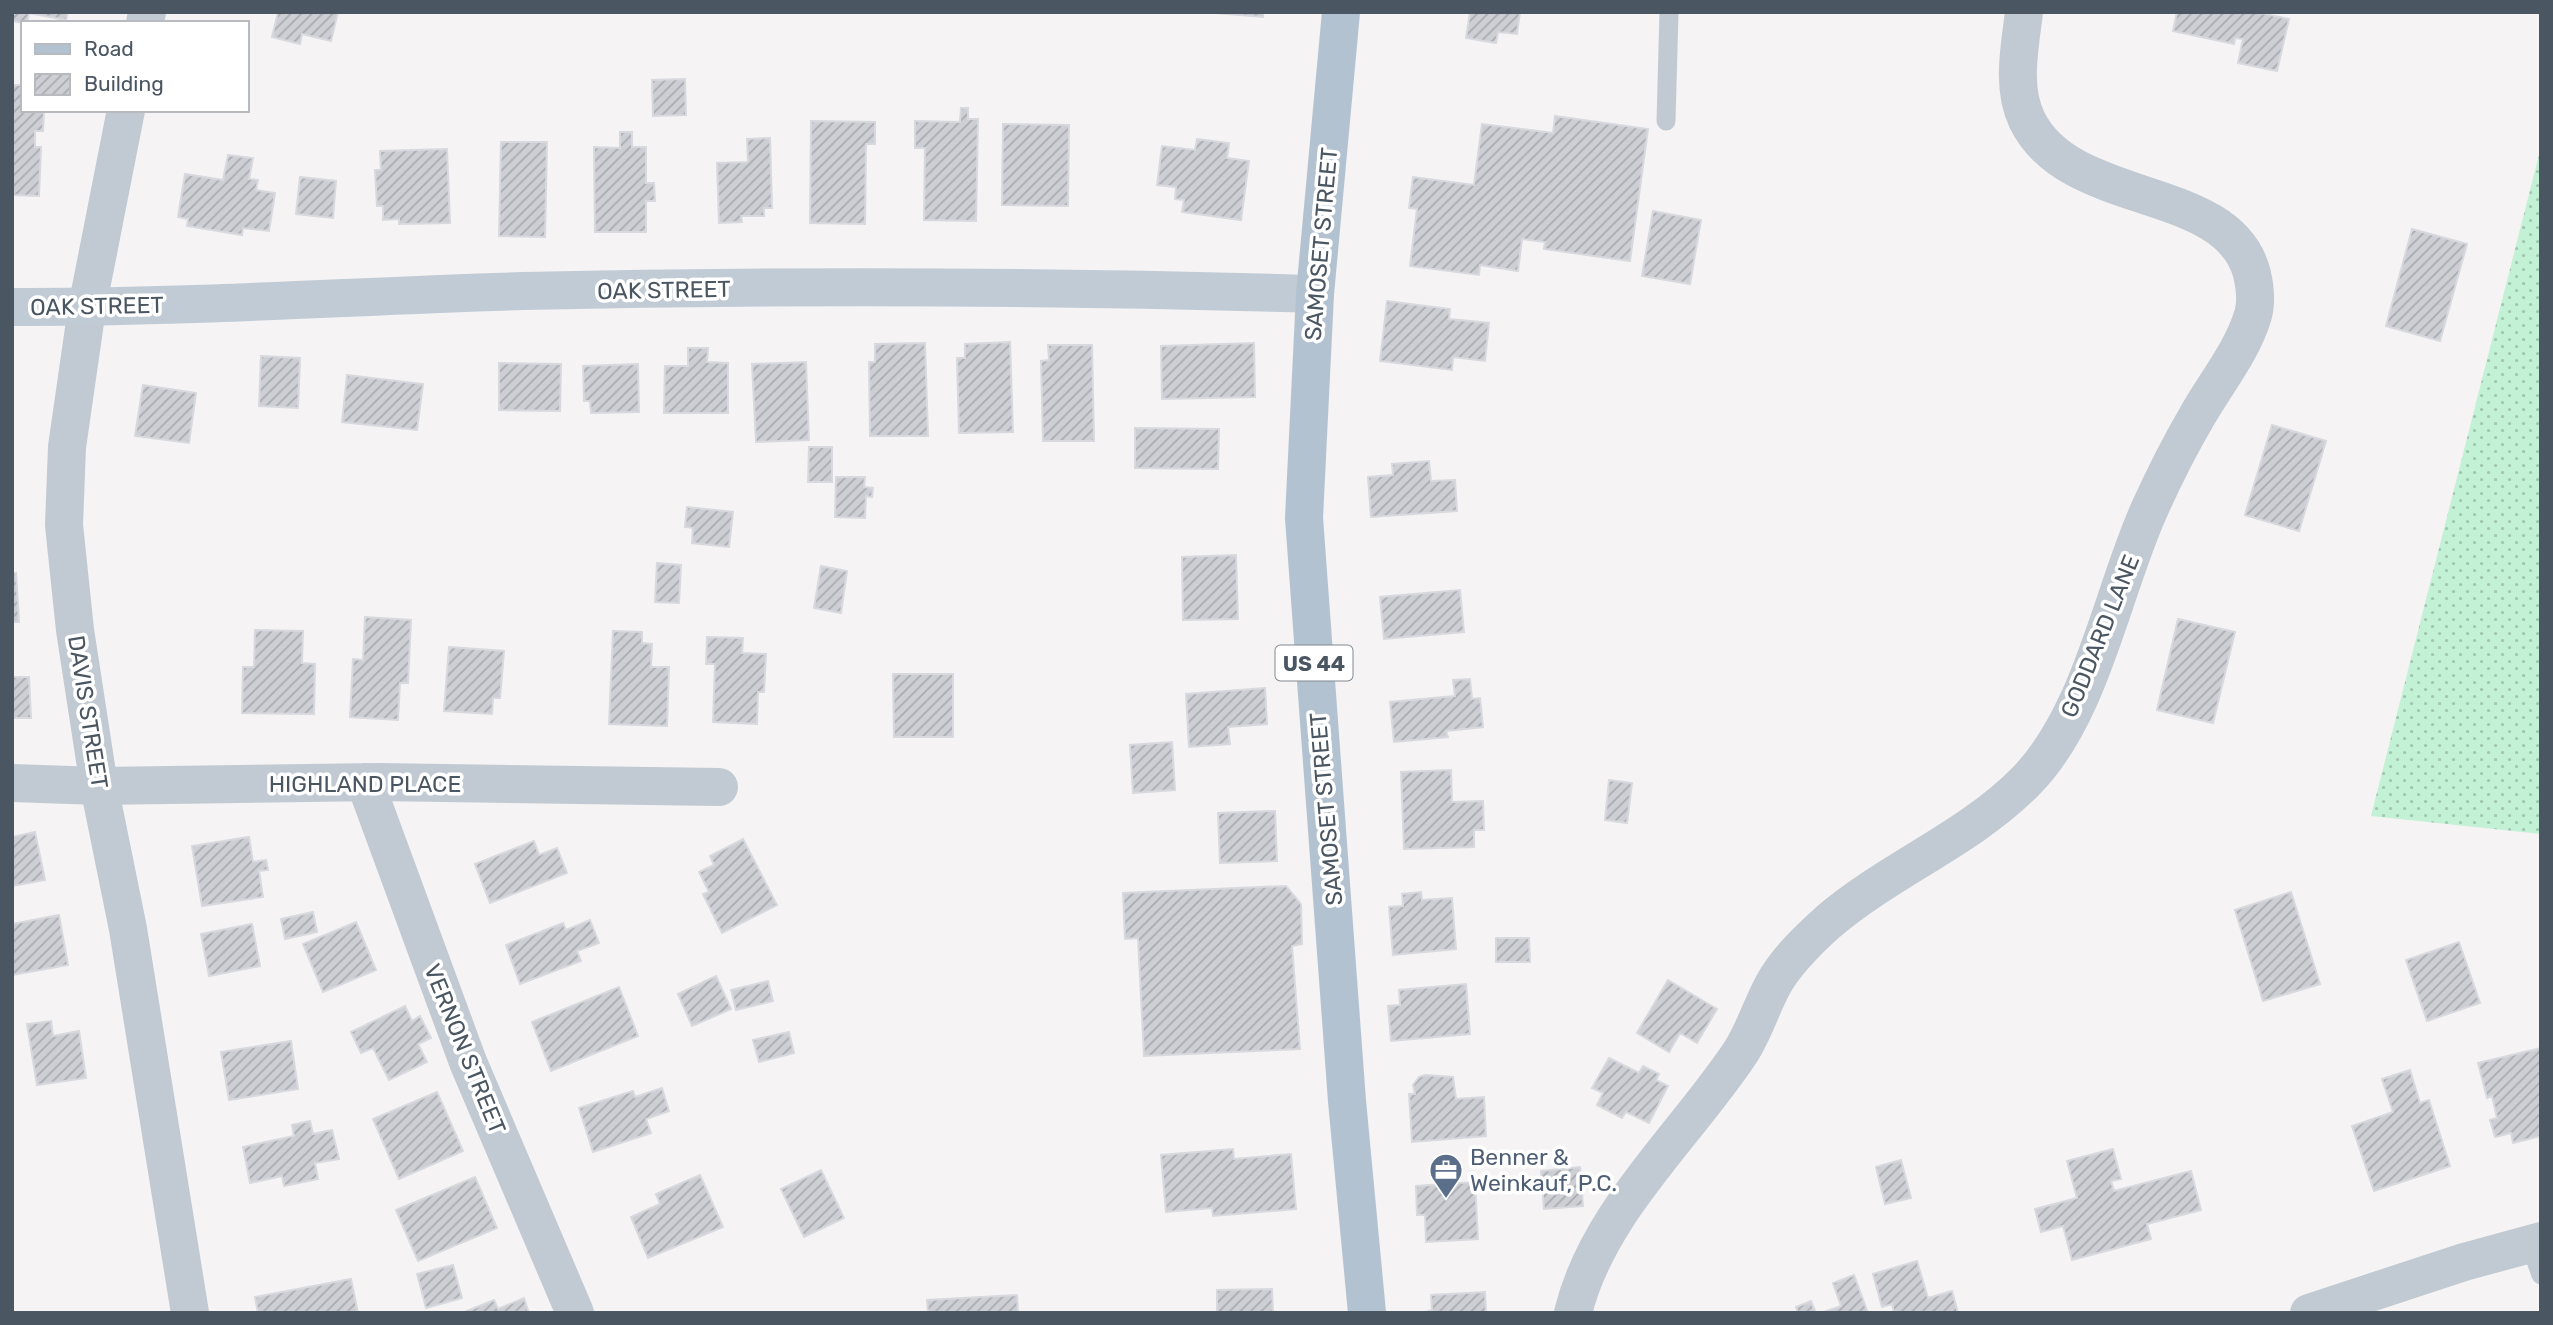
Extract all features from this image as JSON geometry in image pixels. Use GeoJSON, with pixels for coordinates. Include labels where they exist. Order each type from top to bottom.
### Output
{"type":"FeatureCollection","features":[{"type":"Feature","properties":{"kind":"main road","name":"SAMOSET STREET"},"geometry":{"type":"LineString","coordinates":[[1341,12],[1315,294],[1304,518],[1347,1101],[1367,1313]]}},
{"type":"Feature","properties":{"kind":"main road","name":"OAK STREET"},"geometry":{"type":"LineString","coordinates":[[12,307],[87,307],[510,292],[854,287],[1315,294]]}},
{"type":"Feature","properties":{"kind":"street","name":"GODDARD LANE"},"geometry":{"type":"LineString","coordinates":[[1573,1313],[1601,1246],[1629,1197],[1742,1050],[1775,981],[1801,948],[1863,896],[1986,817],[2028,779],[2055,743],[2084,685],[2149,511],[2254,313],[2256,290],[2248,260],[2235,239],[2203,216],[2074,168],[2042,146],[2024,115],[2017,72],[2024,12]]}},
{"type":"Feature","properties":{"kind":"street","name":"DAVIS STREET"},"geometry":{"type":"LineString","coordinates":[[126,112],[87,307],[67,447],[64,525],[75,630],[99,786],[128,929],[190,1313]]}},
{"type":"Feature","properties":{"kind":"street","name":"HIGHLAND PLACE"},"geometry":{"type":"LineString","coordinates":[[12,783],[99,786],[365,782],[719,788]]}},
{"type":"Feature","properties":{"kind":"street","name":"VERNON STREET"},"geometry":{"type":"LineString","coordinates":[[365,782],[468,1062],[575,1313]]}},
{"type":"Feature","properties":{"kind":"street"},"geometry":{"type":"LineString","coordinates":[[2309,1313],[2464,1262],[2537,1253]]}},
{"type":"Feature","properties":{"kind":"lane"},"geometry":{"type":"LineString","coordinates":[[1666,121],[1670,12]]}},
{"type":"Feature","properties":{"kind":"green space"},"geometry":{"type":"Polygon","coordinates":[[[2541,147],[2541,834],[2371,816],[2541,147]]]}},
{"type":"Feature","properties":{"kind":"building"},"geometry":{"type":"Polygon","coordinates":[[[12,12],[68,12],[66,20],[29,13],[27,21],[12,21],[12,12]]]}},
{"type":"Feature","properties":{"kind":"building"},"geometry":{"type":"Polygon","coordinates":[[[278,12],[338,12],[331,41],[302,34],[300,44],[272,37],[278,12]]]}},
{"type":"Feature","properties":{"kind":"building"},"geometry":{"type":"Polygon","coordinates":[[[1203,12],[1263,12],[1263,17],[1203,12]]]}},
{"type":"Feature","properties":{"kind":"building"},"geometry":{"type":"Polygon","coordinates":[[[1470,12],[1520,12],[1517,34],[1498,32],[1496,43],[1466,38],[1470,12]]]}},
{"type":"Feature","properties":{"kind":"building"},"geometry":{"type":"Polygon","coordinates":[[[2177,12],[2256,12],[2289,19],[2277,71],[2238,63],[2243,39],[2235,38],[2234,44],[2173,31],[2177,12]]]}},
{"type":"Feature","properties":{"kind":"building"},"geometry":{"type":"Polygon","coordinates":[[[685,79],[686,115],[653,116],[652,80],[685,79]]]}},
{"type":"Feature","properties":{"kind":"building"},"geometry":{"type":"Polygon","coordinates":[[[12,85],[21,85],[21,112],[44,112],[43,131],[35,131],[35,147],[41,147],[39,196],[12,195],[12,85]]]}},
{"type":"Feature","properties":{"kind":"building"},"geometry":{"type":"Polygon","coordinates":[[[961,108],[968,108],[968,119],[978,119],[976,221],[924,220],[925,148],[915,148],[915,121],[960,122],[961,108]]]}},
{"type":"Feature","properties":{"kind":"building"},"geometry":{"type":"Polygon","coordinates":[[[1555,116],[1648,129],[1630,261],[1544,249],[1545,242],[1522,239],[1518,271],[1480,265],[1479,275],[1410,266],[1417,209],[1409,208],[1413,177],[1474,185],[1482,124],[1553,133],[1555,116]]]}},
{"type":"Feature","properties":{"kind":"building"},"geometry":{"type":"Polygon","coordinates":[[[811,121],[875,122],[875,144],[866,144],[865,224],[810,223],[811,121]]]}},
{"type":"Feature","properties":{"kind":"building"},"geometry":{"type":"Polygon","coordinates":[[[1003,124],[1069,125],[1068,206],[1002,205],[1003,124]]]}},
{"type":"Feature","properties":{"kind":"building"},"geometry":{"type":"Polygon","coordinates":[[[620,132],[632,132],[632,147],[646,147],[646,183],[654,183],[655,201],[646,201],[646,232],[595,232],[594,147],[620,148],[620,132]]]}},
{"type":"Feature","properties":{"kind":"building"},"geometry":{"type":"Polygon","coordinates":[[[770,138],[772,208],[764,208],[764,216],[741,216],[742,222],[719,223],[717,163],[748,162],[747,139],[770,138]]]}},
{"type":"Feature","properties":{"kind":"building"},"geometry":{"type":"Polygon","coordinates":[[[1197,139],[1229,143],[1227,158],[1249,161],[1241,220],[1182,212],[1184,200],[1175,199],[1176,187],[1157,185],[1162,146],[1195,150],[1197,139]]]}},
{"type":"Feature","properties":{"kind":"building"},"geometry":{"type":"Polygon","coordinates":[[[501,142],[547,142],[545,237],[499,236],[501,142]]]}},
{"type":"Feature","properties":{"kind":"building"},"geometry":{"type":"Polygon","coordinates":[[[447,149],[450,223],[399,224],[399,219],[383,220],[383,206],[377,206],[375,170],[381,170],[380,151],[447,149]]]}},
{"type":"Feature","properties":{"kind":"building"},"geometry":{"type":"Polygon","coordinates":[[[228,155],[253,158],[249,179],[258,180],[256,190],[275,193],[269,231],[243,228],[242,235],[187,226],[188,219],[178,217],[185,174],[223,180],[228,155]]]}},
{"type":"Feature","properties":{"kind":"building"},"geometry":{"type":"Polygon","coordinates":[[[300,177],[336,181],[333,218],[296,214],[300,177]]]}},
{"type":"Feature","properties":{"kind":"building"},"geometry":{"type":"Polygon","coordinates":[[[1653,211],[1701,220],[1690,284],[1642,276],[1653,211]]]}},
{"type":"Feature","properties":{"kind":"building"},"geometry":{"type":"Polygon","coordinates":[[[2412,229],[2467,244],[2440,341],[2386,326],[2412,229]]]}},
{"type":"Feature","properties":{"kind":"building"},"geometry":{"type":"Polygon","coordinates":[[[1387,301],[1450,309],[1449,319],[1489,323],[1485,361],[1453,357],[1452,370],[1380,361],[1387,301]]]}},
{"type":"Feature","properties":{"kind":"building"},"geometry":{"type":"Polygon","coordinates":[[[1010,342],[1013,432],[959,433],[957,358],[965,358],[965,344],[1010,342]]]}},
{"type":"Feature","properties":{"kind":"building"},"geometry":{"type":"Polygon","coordinates":[[[925,343],[928,436],[870,436],[869,362],[875,362],[875,344],[925,343]]]}},
{"type":"Feature","properties":{"kind":"building"},"geometry":{"type":"Polygon","coordinates":[[[1254,343],[1255,397],[1162,399],[1161,346],[1254,343]]]}},
{"type":"Feature","properties":{"kind":"building"},"geometry":{"type":"Polygon","coordinates":[[[1048,345],[1092,345],[1094,441],[1043,441],[1041,361],[1049,360],[1048,345]]]}},
{"type":"Feature","properties":{"kind":"building"},"geometry":{"type":"Polygon","coordinates":[[[688,348],[708,348],[707,362],[728,363],[728,413],[664,413],[665,366],[688,366],[688,348]]]}},
{"type":"Feature","properties":{"kind":"building"},"geometry":{"type":"Polygon","coordinates":[[[261,356],[300,358],[298,408],[259,406],[261,356]]]}},
{"type":"Feature","properties":{"kind":"building"},"geometry":{"type":"Polygon","coordinates":[[[806,362],[809,440],[756,442],[752,364],[806,362]]]}},
{"type":"Feature","properties":{"kind":"building"},"geometry":{"type":"Polygon","coordinates":[[[499,363],[561,364],[560,411],[499,410],[499,363]]]}},
{"type":"Feature","properties":{"kind":"building"},"geometry":{"type":"Polygon","coordinates":[[[638,364],[639,412],[591,413],[590,401],[584,401],[583,366],[638,364]]]}},
{"type":"Feature","properties":{"kind":"building"},"geometry":{"type":"Polygon","coordinates":[[[347,375],[423,384],[417,430],[342,422],[347,375]]]}},
{"type":"Feature","properties":{"kind":"building"},"geometry":{"type":"Polygon","coordinates":[[[143,385],[196,393],[189,443],[135,436],[143,385]]]}},
{"type":"Feature","properties":{"kind":"building"},"geometry":{"type":"Polygon","coordinates":[[[2272,425],[2326,441],[2299,531],[2245,515],[2272,425]]]}},
{"type":"Feature","properties":{"kind":"building"},"geometry":{"type":"Polygon","coordinates":[[[1135,428],[1219,429],[1218,469],[1135,468],[1135,428]]]}},
{"type":"Feature","properties":{"kind":"building"},"geometry":{"type":"Polygon","coordinates":[[[809,447],[832,447],[832,482],[808,482],[809,447]]]}},
{"type":"Feature","properties":{"kind":"building"},"geometry":{"type":"Polygon","coordinates":[[[1429,461],[1431,481],[1455,480],[1457,511],[1371,517],[1368,477],[1393,475],[1392,464],[1429,461]]]}},
{"type":"Feature","properties":{"kind":"building"},"geometry":{"type":"Polygon","coordinates":[[[836,477],[865,477],[864,487],[873,488],[872,497],[866,496],[865,518],[835,517],[836,477]]]}},
{"type":"Feature","properties":{"kind":"building"},"geometry":{"type":"Polygon","coordinates":[[[687,507],[733,512],[729,547],[692,543],[693,528],[685,527],[687,507]]]}},
{"type":"Feature","properties":{"kind":"building"},"geometry":{"type":"Polygon","coordinates":[[[1236,555],[1238,619],[1183,620],[1182,557],[1236,555]]]}},
{"type":"Feature","properties":{"kind":"building"},"geometry":{"type":"Polygon","coordinates":[[[657,563],[681,565],[679,603],[655,602],[657,563]]]}},
{"type":"Feature","properties":{"kind":"building"},"geometry":{"type":"Polygon","coordinates":[[[821,566],[847,571],[841,613],[814,608],[821,566]]]}},
{"type":"Feature","properties":{"kind":"building"},"geometry":{"type":"Polygon","coordinates":[[[12,573],[16,573],[19,622],[12,622],[12,573]]]}},
{"type":"Feature","properties":{"kind":"building"},"geometry":{"type":"Polygon","coordinates":[[[1460,590],[1464,632],[1384,639],[1380,597],[1460,590]]]}},
{"type":"Feature","properties":{"kind":"building"},"geometry":{"type":"Polygon","coordinates":[[[365,617],[411,620],[408,683],[400,683],[398,720],[350,717],[353,659],[363,660],[365,617]]]}},
{"type":"Feature","properties":{"kind":"building"},"geometry":{"type":"Polygon","coordinates":[[[2178,619],[2235,632],[2213,723],[2157,710],[2178,619]]]}},
{"type":"Feature","properties":{"kind":"building"},"geometry":{"type":"Polygon","coordinates":[[[255,630],[303,631],[302,663],[315,664],[314,714],[242,713],[243,667],[254,667],[255,630]]]}},
{"type":"Feature","properties":{"kind":"building"},"geometry":{"type":"Polygon","coordinates":[[[613,631],[642,632],[642,643],[652,644],[651,667],[669,667],[667,726],[609,724],[613,631]]]}},
{"type":"Feature","properties":{"kind":"building"},"geometry":{"type":"Polygon","coordinates":[[[707,637],[743,638],[742,653],[766,654],[764,692],[758,692],[757,724],[713,722],[715,664],[706,664],[707,637]]]}},
{"type":"Feature","properties":{"kind":"building"},"geometry":{"type":"Polygon","coordinates":[[[449,647],[504,651],[500,698],[493,698],[492,714],[444,711],[449,647]]]}},
{"type":"Feature","properties":{"kind":"building"},"geometry":{"type":"Polygon","coordinates":[[[893,674],[953,674],[953,737],[894,737],[893,674]]]}},
{"type":"Feature","properties":{"kind":"building"},"geometry":{"type":"Polygon","coordinates":[[[12,677],[29,677],[31,718],[12,718],[12,677]]]}},
{"type":"Feature","properties":{"kind":"building"},"geometry":{"type":"Polygon","coordinates":[[[1470,679],[1472,699],[1480,698],[1483,727],[1446,731],[1448,737],[1394,742],[1390,702],[1455,696],[1453,680],[1470,679]]]}},
{"type":"Feature","properties":{"kind":"building"},"geometry":{"type":"Polygon","coordinates":[[[1265,688],[1267,724],[1228,727],[1230,744],[1189,747],[1186,694],[1265,688]]]}},
{"type":"Feature","properties":{"kind":"building"},"geometry":{"type":"Polygon","coordinates":[[[1172,742],[1175,790],[1133,793],[1130,745],[1172,742]]]}},
{"type":"Feature","properties":{"kind":"building"},"geometry":{"type":"Polygon","coordinates":[[[1451,770],[1452,802],[1483,801],[1484,830],[1474,830],[1474,847],[1404,849],[1401,772],[1451,770]]]}},
{"type":"Feature","properties":{"kind":"building"},"geometry":{"type":"Polygon","coordinates":[[[1609,780],[1632,783],[1627,823],[1605,820],[1609,780]]]}},
{"type":"Feature","properties":{"kind":"building"},"geometry":{"type":"Polygon","coordinates":[[[1275,811],[1277,861],[1220,863],[1218,813],[1275,811]]]}},
{"type":"Feature","properties":{"kind":"building"},"geometry":{"type":"Polygon","coordinates":[[[35,832],[45,880],[12,886],[12,837],[35,832]]]}},
{"type":"Feature","properties":{"kind":"building"},"geometry":{"type":"Polygon","coordinates":[[[249,837],[253,862],[266,860],[268,870],[259,871],[263,897],[202,906],[192,846],[249,837]]]}},
{"type":"Feature","properties":{"kind":"building"},"geometry":{"type":"Polygon","coordinates":[[[743,839],[777,905],[722,933],[703,894],[709,892],[699,872],[714,865],[710,856],[743,839]]]}},
{"type":"Feature","properties":{"kind":"building"},"geometry":{"type":"Polygon","coordinates":[[[534,841],[539,855],[557,848],[567,873],[490,903],[475,864],[534,841]]]}},
{"type":"Feature","properties":{"kind":"building"},"geometry":{"type":"Polygon","coordinates":[[[1286,886],[1301,904],[1302,944],[1292,946],[1300,1049],[1144,1056],[1138,938],[1125,939],[1123,893],[1286,886]]]}},
{"type":"Feature","properties":{"kind":"building"},"geometry":{"type":"Polygon","coordinates":[[[1421,892],[1422,900],[1452,898],[1456,949],[1393,955],[1389,907],[1403,906],[1402,894],[1421,892]]]}},
{"type":"Feature","properties":{"kind":"building"},"geometry":{"type":"Polygon","coordinates":[[[2291,892],[2320,984],[2263,1001],[2235,910],[2291,892]]]}},
{"type":"Feature","properties":{"kind":"building"},"geometry":{"type":"Polygon","coordinates":[[[313,912],[317,932],[285,939],[281,919],[313,912]]]}},
{"type":"Feature","properties":{"kind":"building"},"geometry":{"type":"Polygon","coordinates":[[[59,915],[68,965],[12,975],[12,924],[59,915]]]}},
{"type":"Feature","properties":{"kind":"building"},"geometry":{"type":"Polygon","coordinates":[[[590,920],[599,943],[577,951],[581,961],[520,984],[506,945],[563,923],[566,930],[590,920]]]}},
{"type":"Feature","properties":{"kind":"building"},"geometry":{"type":"Polygon","coordinates":[[[356,922],[376,970],[323,992],[303,944],[356,922]]]}},
{"type":"Feature","properties":{"kind":"building"},"geometry":{"type":"Polygon","coordinates":[[[252,924],[260,966],[209,976],[201,934],[252,924]]]}},
{"type":"Feature","properties":{"kind":"building"},"geometry":{"type":"Polygon","coordinates":[[[1496,938],[1529,938],[1530,962],[1496,962],[1496,938]]]}},
{"type":"Feature","properties":{"kind":"building"},"geometry":{"type":"Polygon","coordinates":[[[2459,942],[2480,1003],[2427,1021],[2406,960],[2459,942]]]}},
{"type":"Feature","properties":{"kind":"building"},"geometry":{"type":"Polygon","coordinates":[[[716,976],[731,1009],[692,1026],[678,994],[716,976]]]}},
{"type":"Feature","properties":{"kind":"building"},"geometry":{"type":"Polygon","coordinates":[[[1668,980],[1717,1009],[1697,1043],[1680,1033],[1669,1052],[1637,1033],[1668,980]]]}},
{"type":"Feature","properties":{"kind":"building"},"geometry":{"type":"Polygon","coordinates":[[[768,981],[773,1001],[736,1010],[731,990],[768,981]]]}},
{"type":"Feature","properties":{"kind":"building"},"geometry":{"type":"Polygon","coordinates":[[[1466,984],[1470,1034],[1391,1041],[1388,1006],[1400,1005],[1399,990],[1466,984]]]}},
{"type":"Feature","properties":{"kind":"building"},"geometry":{"type":"Polygon","coordinates":[[[619,987],[638,1036],[551,1071],[532,1022],[619,987]]]}},
{"type":"Feature","properties":{"kind":"building"},"geometry":{"type":"Polygon","coordinates":[[[405,1006],[412,1021],[420,1016],[431,1038],[418,1044],[427,1062],[389,1080],[373,1048],[361,1053],[351,1032],[405,1006]]]}},
{"type":"Feature","properties":{"kind":"building"},"geometry":{"type":"Polygon","coordinates":[[[51,1021],[53,1036],[79,1031],[86,1078],[37,1085],[27,1024],[51,1021]]]}},
{"type":"Feature","properties":{"kind":"building"},"geometry":{"type":"Polygon","coordinates":[[[789,1032],[794,1053],[759,1062],[753,1040],[789,1032]]]}},
{"type":"Feature","properties":{"kind":"building"},"geometry":{"type":"Polygon","coordinates":[[[291,1041],[298,1089],[229,1100],[221,1052],[291,1041]]]}},
{"type":"Feature","properties":{"kind":"building"},"geometry":{"type":"Polygon","coordinates":[[[2541,1048],[2541,1136],[2513,1143],[2511,1133],[2495,1137],[2490,1120],[2497,1118],[2492,1096],[2487,1098],[2478,1063],[2541,1048]]]}},
{"type":"Feature","properties":{"kind":"building"},"geometry":{"type":"Polygon","coordinates":[[[1609,1058],[1639,1073],[1643,1066],[1659,1074],[1656,1080],[1668,1086],[1649,1123],[1626,1112],[1622,1118],[1597,1105],[1603,1093],[1592,1088],[1609,1058]]]}},
{"type":"Feature","properties":{"kind":"building"},"geometry":{"type":"Polygon","coordinates":[[[2410,1070],[2420,1103],[2429,1100],[2450,1166],[2374,1191],[2352,1126],[2393,1112],[2382,1079],[2410,1070]]]}},
{"type":"Feature","properties":{"kind":"building"},"geometry":{"type":"Polygon","coordinates":[[[1419,1077],[1453,1077],[1456,1099],[1484,1097],[1486,1136],[1412,1142],[1409,1094],[1415,1094],[1413,1085],[1419,1077]]]}},
{"type":"Feature","properties":{"kind":"building"},"geometry":{"type":"Polygon","coordinates":[[[662,1088],[669,1111],[646,1119],[651,1133],[593,1152],[579,1108],[633,1091],[635,1097],[662,1088]]]}},
{"type":"Feature","properties":{"kind":"building"},"geometry":{"type":"Polygon","coordinates":[[[437,1092],[463,1151],[399,1179],[373,1119],[437,1092]]]}},
{"type":"Feature","properties":{"kind":"building"},"geometry":{"type":"Polygon","coordinates":[[[310,1121],[313,1134],[332,1130],[339,1159],[315,1163],[318,1179],[284,1186],[282,1176],[250,1183],[243,1147],[294,1136],[292,1125],[310,1121]]]}},
{"type":"Feature","properties":{"kind":"building"},"geometry":{"type":"Polygon","coordinates":[[[1233,1149],[1234,1159],[1291,1154],[1296,1209],[1213,1216],[1212,1208],[1166,1212],[1161,1155],[1233,1149]]]}},
{"type":"Feature","properties":{"kind":"building"},"geometry":{"type":"Polygon","coordinates":[[[2113,1149],[2121,1179],[2111,1181],[2114,1191],[2191,1171],[2201,1210],[2147,1224],[2151,1239],[2072,1260],[2063,1226],[2041,1232],[2035,1209],[2077,1198],[2067,1161],[2113,1149]]]}},
{"type":"Feature","properties":{"kind":"building"},"geometry":{"type":"Polygon","coordinates":[[[1901,1160],[1911,1198],[1885,1204],[1876,1167],[1901,1160]]]}},
{"type":"Feature","properties":{"kind":"building"},"geometry":{"type":"Polygon","coordinates":[[[1580,1167],[1583,1206],[1544,1209],[1541,1171],[1580,1167]]]}},
{"type":"Feature","properties":{"kind":"building"},"geometry":{"type":"Polygon","coordinates":[[[821,1170],[844,1218],[804,1237],[781,1189],[821,1170]]]}},
{"type":"Feature","properties":{"kind":"building"},"geometry":{"type":"Polygon","coordinates":[[[700,1175],[723,1227],[648,1258],[631,1217],[660,1204],[656,1194],[700,1175]]]}},
{"type":"Feature","properties":{"kind":"building"},"geometry":{"type":"Polygon","coordinates":[[[475,1177],[497,1228],[418,1261],[396,1210],[475,1177]]]}},
{"type":"Feature","properties":{"kind":"building","name":"Benner & Weinkauf, P.C."},"geometry":{"type":"Polygon","coordinates":[[[1475,1182],[1478,1239],[1426,1242],[1425,1215],[1417,1215],[1416,1186],[1475,1182]]]}},
{"type":"Feature","properties":{"kind":"building"},"geometry":{"type":"Polygon","coordinates":[[[1917,1261],[1928,1298],[1952,1291],[1958,1313],[1894,1313],[1892,1304],[1882,1307],[1873,1274],[1917,1261]]]}},
{"type":"Feature","properties":{"kind":"building"},"geometry":{"type":"Polygon","coordinates":[[[453,1265],[462,1298],[426,1308],[417,1274],[453,1265]]]}},
{"type":"Feature","properties":{"kind":"building"},"geometry":{"type":"Polygon","coordinates":[[[1854,1275],[1868,1313],[1821,1313],[1841,1306],[1833,1283],[1854,1275]]]}},
{"type":"Feature","properties":{"kind":"building"},"geometry":{"type":"Polygon","coordinates":[[[351,1279],[358,1313],[258,1313],[255,1297],[351,1279]]]}},
{"type":"Feature","properties":{"kind":"building"},"geometry":{"type":"Polygon","coordinates":[[[1272,1289],[1273,1313],[1217,1313],[1217,1290],[1272,1289]]]}},
{"type":"Feature","properties":{"kind":"building"},"geometry":{"type":"Polygon","coordinates":[[[1485,1292],[1486,1313],[1422,1313],[1432,1310],[1431,1295],[1485,1292]]]}},
{"type":"Feature","properties":{"kind":"building"},"geometry":{"type":"Polygon","coordinates":[[[1017,1295],[1018,1313],[928,1313],[927,1300],[1017,1295]]]}},
{"type":"Feature","properties":{"kind":"building"},"geometry":{"type":"Polygon","coordinates":[[[524,1298],[529,1313],[462,1313],[494,1300],[498,1309],[524,1298]]]}},
{"type":"Feature","properties":{"kind":"building"},"geometry":{"type":"Polygon","coordinates":[[[1811,1301],[1816,1313],[1798,1313],[1796,1307],[1811,1301]]]}},
{"type":"Feature","properties":{"kind":"place","name":"Benner & Weinkauf, P.C."},"geometry":{"type":"Point","coordinates":[1446,1200]}}]}
